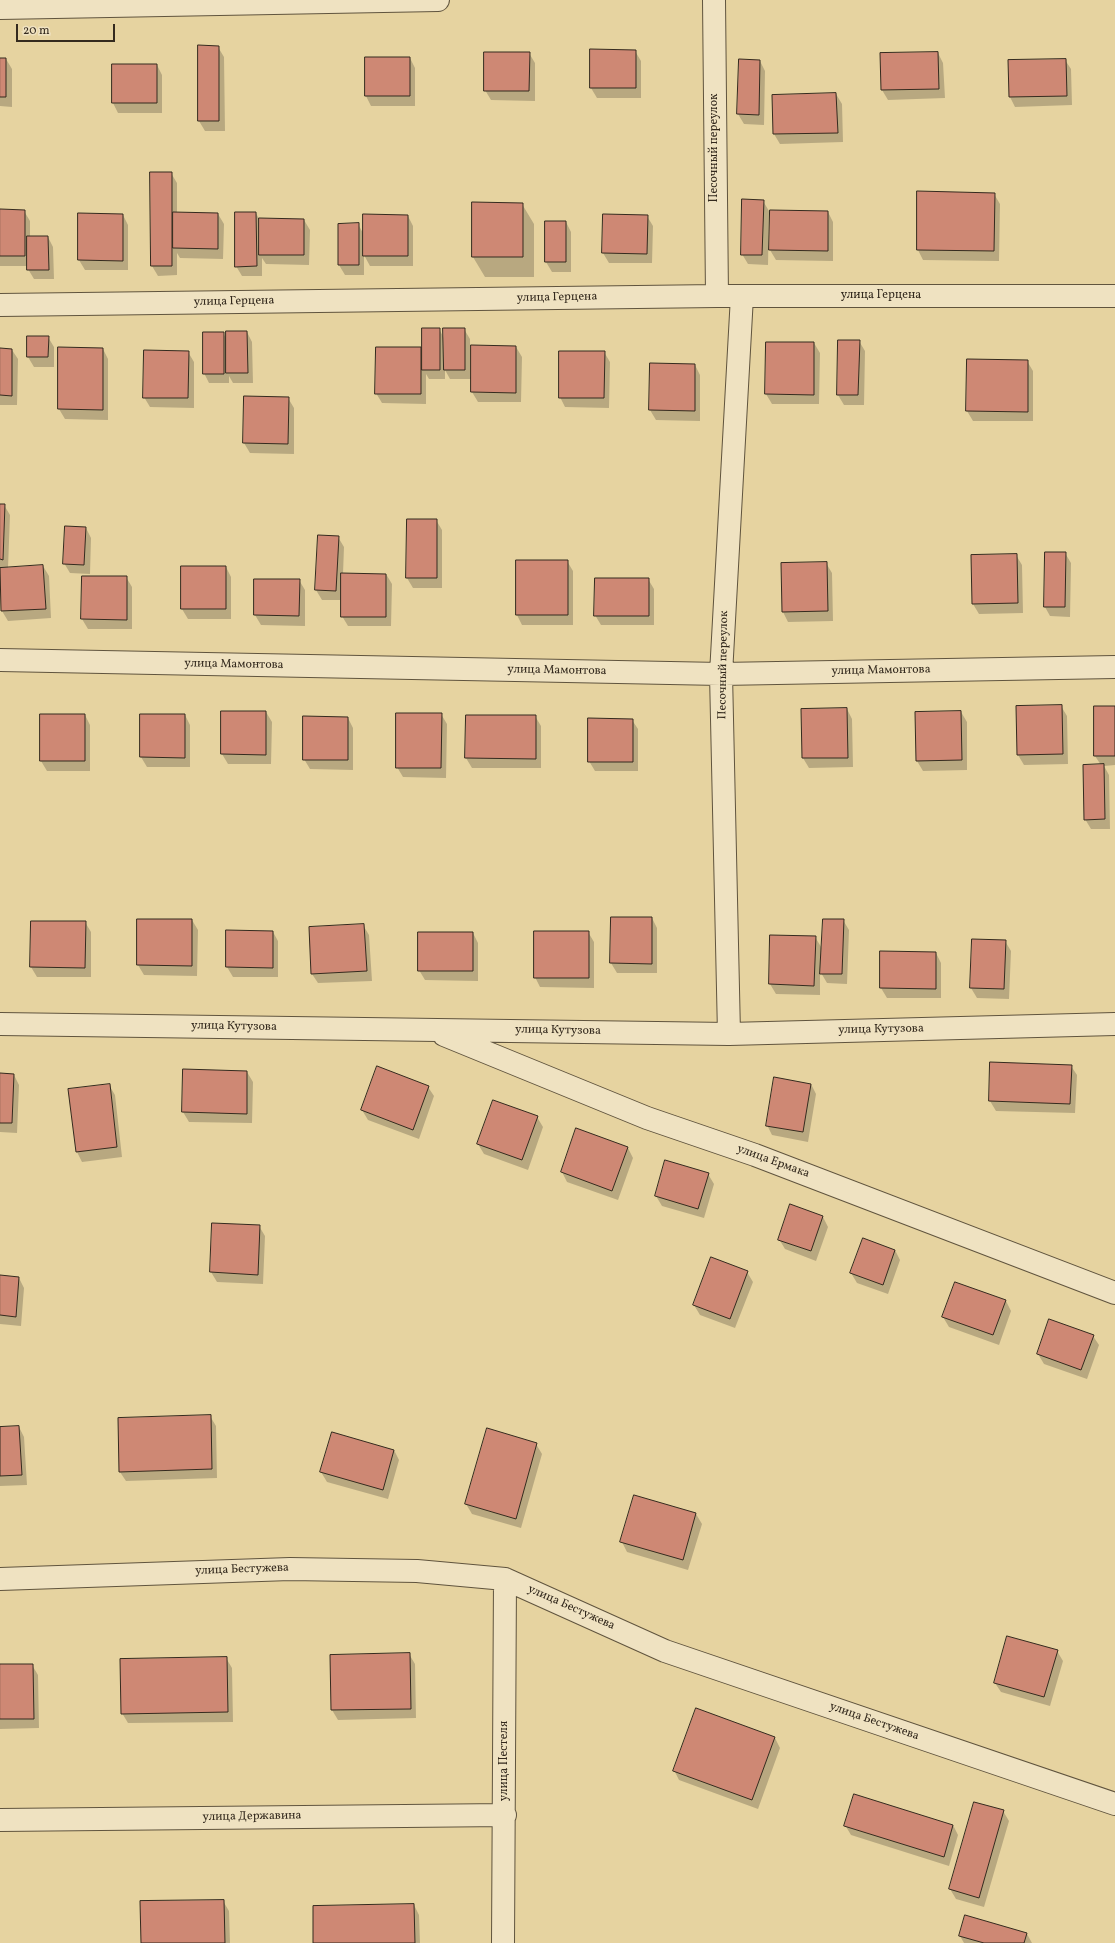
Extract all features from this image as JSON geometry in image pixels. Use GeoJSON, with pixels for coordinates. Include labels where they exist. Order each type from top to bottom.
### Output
{"type":"FeatureCollection","features":[{"type":"Feature","properties":{"kind":"street"},"geometry":{"type":"LineString","coordinates":[[0,8],[438,0]]}},
{"type":"Feature","properties":{"kind":"street","name":"Песочный переулок"},"geometry":{"type":"LineString","coordinates":[[714,0],[716,296]]}},
{"type":"Feature","properties":{"kind":"street","name":"улица Герцена"},"geometry":{"type":"LineString","coordinates":[[0,304],[716,296],[1115,296]]}},
{"type":"Feature","properties":{"kind":"street","name":"Песочный переулок"},"geometry":{"type":"LineString","coordinates":[[729,1034],[721,674],[742,296]]}},
{"type":"Feature","properties":{"kind":"street","name":"улица Мамонтова"},"geometry":{"type":"LineString","coordinates":[[0,660],[721,674],[1115,667]]}},
{"type":"Feature","properties":{"kind":"street","name":"улица Кутузова"},"geometry":{"type":"LineString","coordinates":[[0,1024],[729,1034],[1115,1024]]}},
{"type":"Feature","properties":{"kind":"street","name":"улица Ермака"},"geometry":{"type":"LineString","coordinates":[[432,1030],[647,1118],[756,1155],[1115,1293]]}},
{"type":"Feature","properties":{"kind":"street","name":"улица Бестужева"},"geometry":{"type":"LineString","coordinates":[[0,1579],[290,1568],[417,1571],[505,1578],[665,1650],[1115,1804]]}},
{"type":"Feature","properties":{"kind":"street","name":"улица Пестеля"},"geometry":{"type":"LineString","coordinates":[[503,1943],[505,1815],[505,1578]]}},
{"type":"Feature","properties":{"kind":"street","name":"улица Державина"},"geometry":{"type":"LineString","coordinates":[[0,1820],[505,1815]]}},
{"type":"Feature","properties":{"kind":"building"},"geometry":{"type":"Polygon","coordinates":[[[198,45],[219,46],[219,121],[198,121],[198,45]]]}},
{"type":"Feature","properties":{"kind":"building"},"geometry":{"type":"Polygon","coordinates":[[[590,49],[636,50],[636,88],[590,88],[590,49]]]}},
{"type":"Feature","properties":{"kind":"building"},"geometry":{"type":"Polygon","coordinates":[[[484,52],[530,52],[529,91],[484,91],[484,52]]]}},
{"type":"Feature","properties":{"kind":"building"},"geometry":{"type":"Polygon","coordinates":[[[938,52],[939,89],[881,90],[880,53],[938,52]]]}},
{"type":"Feature","properties":{"kind":"building"},"geometry":{"type":"Polygon","coordinates":[[[365,57],[410,57],[410,96],[365,96],[365,57]]]}},
{"type":"Feature","properties":{"kind":"building"},"geometry":{"type":"Polygon","coordinates":[[[0,58],[6,58],[6,97],[0,97],[0,58]]]}},
{"type":"Feature","properties":{"kind":"building"},"geometry":{"type":"Polygon","coordinates":[[[739,59],[760,60],[759,115],[737,114],[739,59]]]}},
{"type":"Feature","properties":{"kind":"building"},"geometry":{"type":"Polygon","coordinates":[[[1066,59],[1067,96],[1009,97],[1008,60],[1066,59]]]}},
{"type":"Feature","properties":{"kind":"building"},"geometry":{"type":"Polygon","coordinates":[[[112,64],[157,64],[157,103],[112,103],[112,64]]]}},
{"type":"Feature","properties":{"kind":"building"},"geometry":{"type":"Polygon","coordinates":[[[836,93],[838,133],[773,134],[772,95],[836,93]]]}},
{"type":"Feature","properties":{"kind":"building"},"geometry":{"type":"Polygon","coordinates":[[[150,172],[172,172],[172,266],[151,266],[150,172]]]}},
{"type":"Feature","properties":{"kind":"building"},"geometry":{"type":"Polygon","coordinates":[[[917,191],[995,193],[994,251],[917,250],[917,191]]]}},
{"type":"Feature","properties":{"kind":"building"},"geometry":{"type":"Polygon","coordinates":[[[742,199],[764,200],[762,255],[741,255],[742,199]]]}},
{"type":"Feature","properties":{"kind":"building"},"geometry":{"type":"Polygon","coordinates":[[[472,202],[523,203],[523,257],[472,257],[472,202]]]}},
{"type":"Feature","properties":{"kind":"building"},"geometry":{"type":"Polygon","coordinates":[[[0,209],[25,210],[25,256],[0,256],[0,209]]]}},
{"type":"Feature","properties":{"kind":"building"},"geometry":{"type":"Polygon","coordinates":[[[770,210],[828,211],[828,251],[769,250],[770,210]]]}},
{"type":"Feature","properties":{"kind":"building"},"geometry":{"type":"Polygon","coordinates":[[[173,212],[218,213],[218,249],[173,248],[173,212]]]}},
{"type":"Feature","properties":{"kind":"building"},"geometry":{"type":"Polygon","coordinates":[[[235,212],[256,212],[257,266],[235,267],[235,212]]]}},
{"type":"Feature","properties":{"kind":"building"},"geometry":{"type":"Polygon","coordinates":[[[78,213],[123,214],[123,261],[78,260],[78,213]]]}},
{"type":"Feature","properties":{"kind":"building"},"geometry":{"type":"Polygon","coordinates":[[[363,214],[408,215],[408,256],[363,256],[363,214]]]}},
{"type":"Feature","properties":{"kind":"building"},"geometry":{"type":"Polygon","coordinates":[[[603,214],[648,215],[647,254],[602,253],[603,214]]]}},
{"type":"Feature","properties":{"kind":"building"},"geometry":{"type":"Polygon","coordinates":[[[259,218],[304,219],[304,255],[259,255],[259,218]]]}},
{"type":"Feature","properties":{"kind":"building"},"geometry":{"type":"Polygon","coordinates":[[[545,221],[566,221],[566,262],[545,262],[545,221]]]}},
{"type":"Feature","properties":{"kind":"building"},"geometry":{"type":"Polygon","coordinates":[[[359,223],[359,265],[338,265],[338,224],[359,223]]]}},
{"type":"Feature","properties":{"kind":"building"},"geometry":{"type":"Polygon","coordinates":[[[27,236],[48,236],[49,270],[27,270],[27,236]]]}},
{"type":"Feature","properties":{"kind":"building"},"geometry":{"type":"Polygon","coordinates":[[[422,328],[440,328],[440,370],[422,370],[422,328]]]}},
{"type":"Feature","properties":{"kind":"building"},"geometry":{"type":"Polygon","coordinates":[[[443,328],[465,328],[465,370],[444,370],[443,328]]]}},
{"type":"Feature","properties":{"kind":"building"},"geometry":{"type":"Polygon","coordinates":[[[226,331],[247,331],[248,373],[226,373],[226,331]]]}},
{"type":"Feature","properties":{"kind":"building"},"geometry":{"type":"Polygon","coordinates":[[[203,332],[224,332],[224,374],[203,374],[203,332]]]}},
{"type":"Feature","properties":{"kind":"building"},"geometry":{"type":"Polygon","coordinates":[[[27,336],[49,336],[48,357],[27,357],[27,336]]]}},
{"type":"Feature","properties":{"kind":"building"},"geometry":{"type":"Polygon","coordinates":[[[838,340],[860,340],[858,395],[837,395],[838,340]]]}},
{"type":"Feature","properties":{"kind":"building"},"geometry":{"type":"Polygon","coordinates":[[[766,342],[814,342],[814,395],[765,394],[766,342]]]}},
{"type":"Feature","properties":{"kind":"building"},"geometry":{"type":"Polygon","coordinates":[[[471,345],[516,346],[516,393],[471,392],[471,345]]]}},
{"type":"Feature","properties":{"kind":"building"},"geometry":{"type":"Polygon","coordinates":[[[58,347],[103,348],[103,410],[58,409],[58,347]]]}},
{"type":"Feature","properties":{"kind":"building"},"geometry":{"type":"Polygon","coordinates":[[[376,347],[421,347],[421,394],[375,394],[376,347]]]}},
{"type":"Feature","properties":{"kind":"building"},"geometry":{"type":"Polygon","coordinates":[[[0,348],[12,349],[12,396],[0,395],[0,348]]]}},
{"type":"Feature","properties":{"kind":"building"},"geometry":{"type":"Polygon","coordinates":[[[144,350],[189,351],[188,398],[143,398],[144,350]]]}},
{"type":"Feature","properties":{"kind":"building"},"geometry":{"type":"Polygon","coordinates":[[[559,351],[605,351],[604,398],[559,398],[559,351]]]}},
{"type":"Feature","properties":{"kind":"building"},"geometry":{"type":"Polygon","coordinates":[[[967,359],[1028,360],[1028,412],[966,411],[967,359]]]}},
{"type":"Feature","properties":{"kind":"building"},"geometry":{"type":"Polygon","coordinates":[[[650,363],[695,364],[695,411],[649,410],[650,363]]]}},
{"type":"Feature","properties":{"kind":"building"},"geometry":{"type":"Polygon","coordinates":[[[244,396],[289,397],[288,444],[243,443],[244,396]]]}},
{"type":"Feature","properties":{"kind":"building"},"geometry":{"type":"Polygon","coordinates":[[[0,504],[5,504],[3,560],[0,559],[0,504]]]}},
{"type":"Feature","properties":{"kind":"building"},"geometry":{"type":"Polygon","coordinates":[[[407,519],[437,519],[437,578],[406,578],[407,519]]]}},
{"type":"Feature","properties":{"kind":"building"},"geometry":{"type":"Polygon","coordinates":[[[65,526],[86,527],[84,565],[63,564],[65,526]]]}},
{"type":"Feature","properties":{"kind":"building"},"geometry":{"type":"Polygon","coordinates":[[[318,535],[339,536],[336,591],[315,590],[318,535]]]}},
{"type":"Feature","properties":{"kind":"building"},"geometry":{"type":"Polygon","coordinates":[[[1045,552],[1066,552],[1065,607],[1044,607],[1045,552]]]}},
{"type":"Feature","properties":{"kind":"building"},"geometry":{"type":"Polygon","coordinates":[[[1017,554],[1018,603],[972,604],[971,555],[1017,554]]]}},
{"type":"Feature","properties":{"kind":"building"},"geometry":{"type":"Polygon","coordinates":[[[516,560],[568,560],[568,615],[516,615],[516,560]]]}},
{"type":"Feature","properties":{"kind":"building"},"geometry":{"type":"Polygon","coordinates":[[[827,562],[828,611],[782,612],[781,563],[827,562]]]}},
{"type":"Feature","properties":{"kind":"building"},"geometry":{"type":"Polygon","coordinates":[[[43,565],[46,609],[1,611],[0,568],[43,565]]]}},
{"type":"Feature","properties":{"kind":"building"},"geometry":{"type":"Polygon","coordinates":[[[181,566],[226,566],[226,609],[181,609],[181,566]]]}},
{"type":"Feature","properties":{"kind":"building"},"geometry":{"type":"Polygon","coordinates":[[[341,573],[386,574],[386,617],[341,617],[341,573]]]}},
{"type":"Feature","properties":{"kind":"building"},"geometry":{"type":"Polygon","coordinates":[[[82,576],[127,576],[127,620],[81,619],[82,576]]]}},
{"type":"Feature","properties":{"kind":"building"},"geometry":{"type":"Polygon","coordinates":[[[595,578],[649,578],[649,616],[594,616],[595,578]]]}},
{"type":"Feature","properties":{"kind":"building"},"geometry":{"type":"Polygon","coordinates":[[[254,579],[300,579],[299,616],[254,615],[254,579]]]}},
{"type":"Feature","properties":{"kind":"building"},"geometry":{"type":"Polygon","coordinates":[[[1062,705],[1063,754],[1017,755],[1016,706],[1062,705]]]}},
{"type":"Feature","properties":{"kind":"building"},"geometry":{"type":"Polygon","coordinates":[[[1094,706],[1115,706],[1115,756],[1094,756],[1094,706]]]}},
{"type":"Feature","properties":{"kind":"building"},"geometry":{"type":"Polygon","coordinates":[[[847,708],[848,758],[802,758],[801,709],[847,708]]]}},
{"type":"Feature","properties":{"kind":"building"},"geometry":{"type":"Polygon","coordinates":[[[221,711],[266,711],[266,755],[221,754],[221,711]]]}},
{"type":"Feature","properties":{"kind":"building"},"geometry":{"type":"Polygon","coordinates":[[[961,711],[962,760],[916,761],[915,712],[961,711]]]}},
{"type":"Feature","properties":{"kind":"building"},"geometry":{"type":"Polygon","coordinates":[[[396,713],[442,713],[441,768],[396,768],[396,713]]]}},
{"type":"Feature","properties":{"kind":"building"},"geometry":{"type":"Polygon","coordinates":[[[40,714],[85,714],[85,761],[40,761],[40,714]]]}},
{"type":"Feature","properties":{"kind":"building"},"geometry":{"type":"Polygon","coordinates":[[[140,714],[185,714],[185,758],[140,757],[140,714]]]}},
{"type":"Feature","properties":{"kind":"building"},"geometry":{"type":"Polygon","coordinates":[[[466,715],[536,715],[536,759],[465,758],[466,715]]]}},
{"type":"Feature","properties":{"kind":"building"},"geometry":{"type":"Polygon","coordinates":[[[303,716],[348,717],[348,760],[303,760],[303,716]]]}},
{"type":"Feature","properties":{"kind":"building"},"geometry":{"type":"Polygon","coordinates":[[[588,718],[633,719],[633,762],[588,762],[588,718]]]}},
{"type":"Feature","properties":{"kind":"building"},"geometry":{"type":"Polygon","coordinates":[[[1104,764],[1105,819],[1084,820],[1083,765],[1104,764]]]}},
{"type":"Feature","properties":{"kind":"building"},"geometry":{"type":"Polygon","coordinates":[[[611,917],[652,917],[652,964],[610,963],[611,917]]]}},
{"type":"Feature","properties":{"kind":"building"},"geometry":{"type":"Polygon","coordinates":[[[137,919],[192,919],[192,966],[137,965],[137,919]]]}},
{"type":"Feature","properties":{"kind":"building"},"geometry":{"type":"Polygon","coordinates":[[[823,919],[844,919],[842,974],[820,974],[823,919]]]}},
{"type":"Feature","properties":{"kind":"building"},"geometry":{"type":"Polygon","coordinates":[[[31,921],[86,921],[85,968],[30,967],[31,921]]]}},
{"type":"Feature","properties":{"kind":"building"},"geometry":{"type":"Polygon","coordinates":[[[364,924],[367,971],[311,974],[309,927],[364,924]]]}},
{"type":"Feature","properties":{"kind":"building"},"geometry":{"type":"Polygon","coordinates":[[[226,930],[273,931],[273,968],[226,967],[226,930]]]}},
{"type":"Feature","properties":{"kind":"building"},"geometry":{"type":"Polygon","coordinates":[[[534,931],[589,931],[589,978],[534,978],[534,931]]]}},
{"type":"Feature","properties":{"kind":"building"},"geometry":{"type":"Polygon","coordinates":[[[418,932],[473,932],[473,971],[418,971],[418,932]]]}},
{"type":"Feature","properties":{"kind":"building"},"geometry":{"type":"Polygon","coordinates":[[[770,935],[816,936],[814,986],[769,984],[770,935]]]}},
{"type":"Feature","properties":{"kind":"building"},"geometry":{"type":"Polygon","coordinates":[[[972,939],[1006,940],[1004,989],[970,988],[972,939]]]}},
{"type":"Feature","properties":{"kind":"building"},"geometry":{"type":"Polygon","coordinates":[[[880,951],[936,952],[936,989],[880,988],[880,951]]]}},
{"type":"Feature","properties":{"kind":"building"},"geometry":{"type":"Polygon","coordinates":[[[990,1062],[1072,1065],[1070,1104],[989,1101],[990,1062]]]}},
{"type":"Feature","properties":{"kind":"building"},"geometry":{"type":"Polygon","coordinates":[[[377,1066],[429,1086],[413,1130],[361,1110],[377,1066]]]}},
{"type":"Feature","properties":{"kind":"building"},"geometry":{"type":"Polygon","coordinates":[[[183,1069],[247,1071],[247,1114],[182,1112],[183,1069]]]}},
{"type":"Feature","properties":{"kind":"building"},"geometry":{"type":"Polygon","coordinates":[[[0,1073],[14,1074],[12,1123],[0,1123],[0,1073]]]}},
{"type":"Feature","properties":{"kind":"building"},"geometry":{"type":"Polygon","coordinates":[[[774,1077],[811,1084],[803,1132],[766,1126],[774,1077]]]}},
{"type":"Feature","properties":{"kind":"building"},"geometry":{"type":"Polygon","coordinates":[[[110,1084],[117,1147],[76,1152],[68,1089],[110,1084]]]}},
{"type":"Feature","properties":{"kind":"building"},"geometry":{"type":"Polygon","coordinates":[[[493,1100],[538,1116],[522,1160],[477,1144],[493,1100]]]}},
{"type":"Feature","properties":{"kind":"building"},"geometry":{"type":"Polygon","coordinates":[[[576,1128],[628,1147],[612,1191],[561,1172],[576,1128]]]}},
{"type":"Feature","properties":{"kind":"building"},"geometry":{"type":"Polygon","coordinates":[[[665,1160],[709,1173],[698,1209],[655,1196],[665,1160]]]}},
{"type":"Feature","properties":{"kind":"building"},"geometry":{"type":"Polygon","coordinates":[[[790,1204],[823,1216],[811,1251],[778,1240],[790,1204]]]}},
{"type":"Feature","properties":{"kind":"building"},"geometry":{"type":"Polygon","coordinates":[[[212,1223],[260,1225],[258,1275],[210,1272],[212,1223]]]}},
{"type":"Feature","properties":{"kind":"building"},"geometry":{"type":"Polygon","coordinates":[[[863,1238],[895,1250],[883,1285],[850,1273],[863,1238]]]}},
{"type":"Feature","properties":{"kind":"building"},"geometry":{"type":"Polygon","coordinates":[[[711,1257],[748,1271],[730,1319],[693,1305],[711,1257]]]}},
{"type":"Feature","properties":{"kind":"building"},"geometry":{"type":"Polygon","coordinates":[[[0,1275],[19,1277],[16,1317],[0,1315],[0,1275]]]}},
{"type":"Feature","properties":{"kind":"building"},"geometry":{"type":"Polygon","coordinates":[[[955,1282],[1006,1300],[993,1335],[942,1317],[955,1282]]]}},
{"type":"Feature","properties":{"kind":"building"},"geometry":{"type":"Polygon","coordinates":[[[1049,1319],[1094,1335],[1081,1370],[1037,1354],[1049,1319]]]}},
{"type":"Feature","properties":{"kind":"building"},"geometry":{"type":"Polygon","coordinates":[[[211,1415],[212,1469],[119,1472],[118,1418],[211,1415]]]}},
{"type":"Feature","properties":{"kind":"building"},"geometry":{"type":"Polygon","coordinates":[[[19,1426],[22,1475],[0,1476],[0,1427],[19,1426]]]}},
{"type":"Feature","properties":{"kind":"building"},"geometry":{"type":"Polygon","coordinates":[[[487,1428],[537,1443],[516,1519],[465,1504],[487,1428]]]}},
{"type":"Feature","properties":{"kind":"building"},"geometry":{"type":"Polygon","coordinates":[[[332,1432],[394,1450],[383,1490],[320,1472],[332,1432]]]}},
{"type":"Feature","properties":{"kind":"building"},"geometry":{"type":"Polygon","coordinates":[[[634,1495],[696,1513],[683,1560],[620,1542],[634,1495]]]}},
{"type":"Feature","properties":{"kind":"building"},"geometry":{"type":"Polygon","coordinates":[[[1007,1636],[1058,1650],[1044,1697],[994,1683],[1007,1636]]]}},
{"type":"Feature","properties":{"kind":"building"},"geometry":{"type":"Polygon","coordinates":[[[410,1653],[411,1709],[331,1710],[330,1655],[410,1653]]]}},
{"type":"Feature","properties":{"kind":"building"},"geometry":{"type":"Polygon","coordinates":[[[227,1657],[228,1712],[121,1714],[120,1659],[227,1657]]]}},
{"type":"Feature","properties":{"kind":"building"},"geometry":{"type":"Polygon","coordinates":[[[0,1664],[33,1664],[34,1719],[0,1719],[0,1664]]]}},
{"type":"Feature","properties":{"kind":"building"},"geometry":{"type":"Polygon","coordinates":[[[696,1708],[775,1737],[752,1800],[673,1771],[696,1708]]]}},
{"type":"Feature","properties":{"kind":"building"},"geometry":{"type":"Polygon","coordinates":[[[854,1794],[953,1825],[944,1857],[844,1826],[854,1794]]]}},
{"type":"Feature","properties":{"kind":"building"},"geometry":{"type":"Polygon","coordinates":[[[974,1802],[1004,1810],[979,1898],[949,1889],[974,1802]]]}},
{"type":"Feature","properties":{"kind":"building"},"geometry":{"type":"Polygon","coordinates":[[[224,1900],[225,1943],[141,1943],[140,1901],[224,1900]]]}},
{"type":"Feature","properties":{"kind":"building"},"geometry":{"type":"Polygon","coordinates":[[[414,1904],[415,1943],[313,1943],[313,1906],[414,1904]]]}},
{"type":"Feature","properties":{"kind":"building"},"geometry":{"type":"Polygon","coordinates":[[[965,1915],[1027,1933],[1024,1943],[984,1943],[959,1936],[965,1915]]]}}]}
